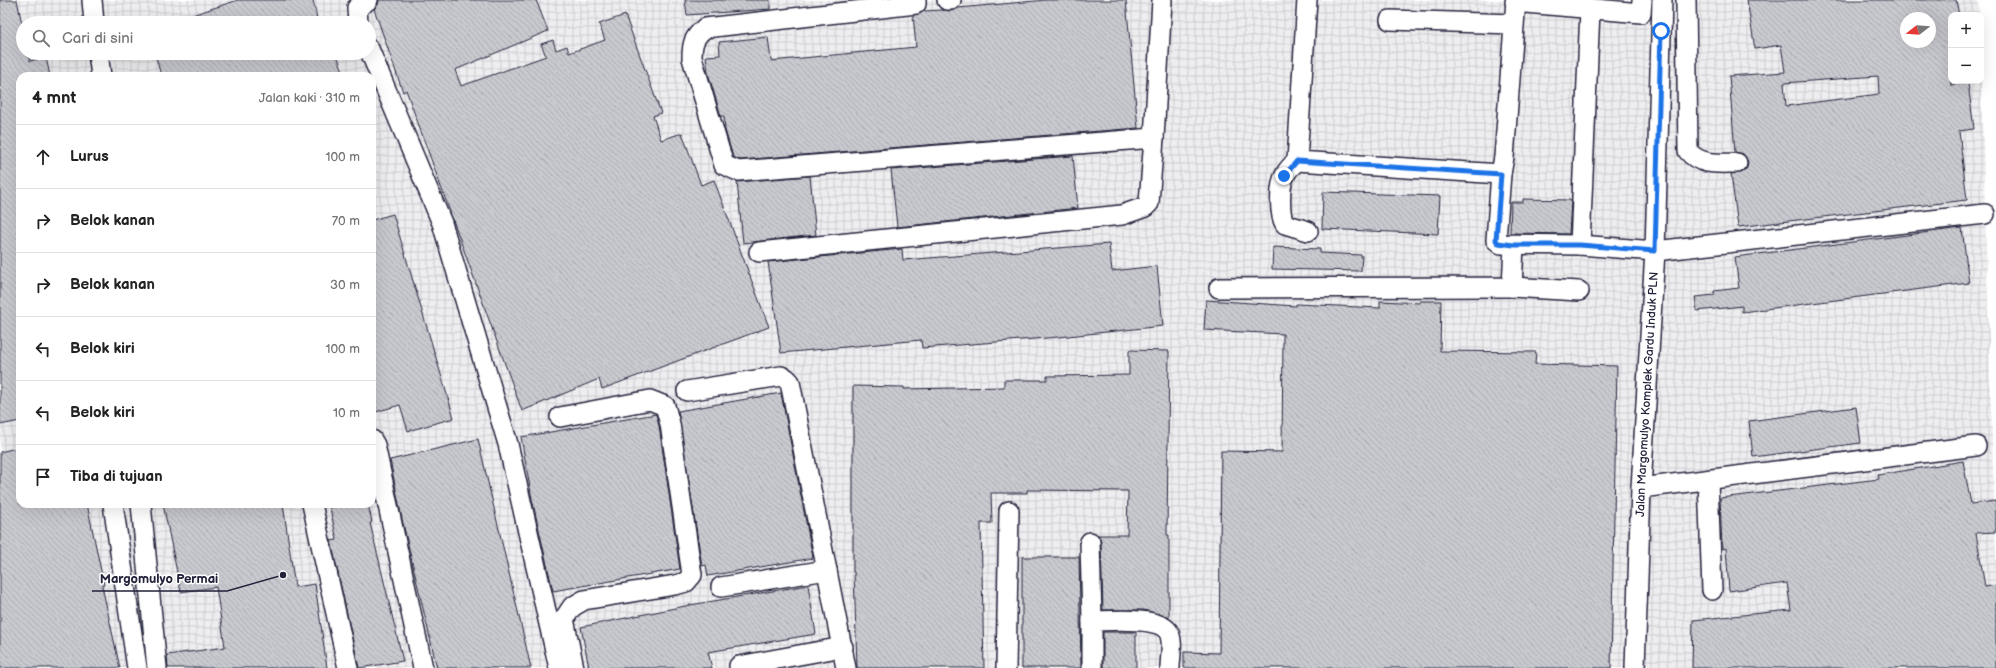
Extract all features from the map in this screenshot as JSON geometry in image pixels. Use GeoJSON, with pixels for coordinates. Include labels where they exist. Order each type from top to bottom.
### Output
{"type":"FeatureCollection","features":[{"type":"Feature","properties":{"kind":"lane"},"geometry":{"type":"LineString","coordinates":[[92,0],[93,16]]}},
{"type":"Feature","properties":{"kind":"lane"},"geometry":{"type":"LineString","coordinates":[[358,16],[357,8],[368,0]]}},
{"type":"Feature","properties":{"kind":"lane"},"geometry":{"type":"LineString","coordinates":[[916,0],[916,4],[706,28],[696,36],[692,44],[692,58],[724,165],[738,171],[1154,138]]}},
{"type":"Feature","properties":{"kind":"lane"},"geometry":{"type":"LineString","coordinates":[[759,252],[1122,215],[1145,207],[1149,203],[1162,0]]}},
{"type":"Feature","properties":{"kind":"lane"},"geometry":{"type":"LineString","coordinates":[[1307,0],[1297,161],[1284,176],[1281,198],[1282,216],[1285,224],[1308,231]]}},
{"type":"Feature","properties":{"kind":"lane"},"geometry":{"type":"LineString","coordinates":[[1686,0],[1688,151],[1694,158],[1707,163],[1737,163]]}},
{"type":"Feature","properties":{"kind":"lane"},"geometry":{"type":"LineString","coordinates":[[1662,8],[1642,6],[1590,10],[1516,1],[1512,24],[1504,157],[1501,174],[1496,240],[1501,244],[1580,245],[1655,251],[1985,214]]}},
{"type":"Feature","properties":{"kind":"lane","name":"Jalan Margomulyo Komplek Gardu Induk PLN"},"geometry":{"type":"LineString","coordinates":[[1635,668],[1641,488],[1655,251],[1662,8]]}},
{"type":"Feature","properties":{"kind":"lane"},"geometry":{"type":"LineString","coordinates":[[1580,245],[1590,10]]}},
{"type":"Feature","properties":{"kind":"lane"},"geometry":{"type":"LineString","coordinates":[[1390,20],[1512,24]]}},
{"type":"Feature","properties":{"kind":"lane"},"geometry":{"type":"LineString","coordinates":[[99,60],[100,72]]}},
{"type":"Feature","properties":{"kind":"lane"},"geometry":{"type":"LineString","coordinates":[[374,60],[442,223],[508,444],[560,668]]}},
{"type":"Feature","properties":{"kind":"lane"},"geometry":{"type":"LineString","coordinates":[[1297,161],[1501,174]]}},
{"type":"Feature","properties":{"kind":"lane"},"geometry":{"type":"LineString","coordinates":[[1512,287],[1514,245]]}},
{"type":"Feature","properties":{"kind":"lane"},"geometry":{"type":"LineString","coordinates":[[1219,288],[1512,287],[1579,291]]}},
{"type":"Feature","properties":{"kind":"lane"},"geometry":{"type":"LineString","coordinates":[[686,392],[780,376],[786,378],[790,382],[846,668]]}},
{"type":"Feature","properties":{"kind":"lane"},"geometry":{"type":"LineString","coordinates":[[560,417],[650,400],[665,406],[670,424],[692,575],[686,582],[675,585],[584,600],[572,607],[564,619],[574,668]]}},
{"type":"Feature","properties":{"kind":"lane"},"geometry":{"type":"LineString","coordinates":[[1641,488],[1976,446]]}},
{"type":"Feature","properties":{"kind":"lane"},"geometry":{"type":"LineString","coordinates":[[376,450],[423,668]]}},
{"type":"Feature","properties":{"kind":"lane"},"geometry":{"type":"LineString","coordinates":[[1708,480],[1712,590]]}},
{"type":"Feature","properties":{"kind":"lane"},"geometry":{"type":"LineString","coordinates":[[114,508],[137,668]]}},
{"type":"Feature","properties":{"kind":"lane"},"geometry":{"type":"LineString","coordinates":[[141,508],[157,668]]}},
{"type":"Feature","properties":{"kind":"lane"},"geometry":{"type":"LineString","coordinates":[[313,508],[348,668]]}},
{"type":"Feature","properties":{"kind":"lane"},"geometry":{"type":"LineString","coordinates":[[1006,668],[1009,511]]}},
{"type":"Feature","properties":{"kind":"lane"},"geometry":{"type":"LineString","coordinates":[[1090,542],[1092,668]]}},
{"type":"Feature","properties":{"kind":"lane"},"geometry":{"type":"LineString","coordinates":[[721,587],[827,570]]}},
{"type":"Feature","properties":{"kind":"lane"},"geometry":{"type":"LineString","coordinates":[[1092,621],[1146,621],[1159,624],[1168,631],[1170,640],[1170,668]]}},
{"type":"Feature","properties":{"kind":"lane"},"geometry":{"type":"LineString","coordinates":[[739,666],[842,647]]}},
{"type":"Feature","properties":{"kind":"shaded area"},"geometry":{"type":"Polygon","coordinates":[[[0,0],[1978,0],[1979,12],[1948,12],[1948,84],[1981,84],[1996,565],[1996,668],[0,668],[0,0]]]}},
{"type":"Feature","properties":{"kind":"building"},"geometry":{"type":"Polygon","coordinates":[[[0,0],[17,0],[20,16],[16,16],[16,60],[47,60],[49,72],[16,72],[16,422],[0,425],[0,0]]]}},
{"type":"Feature","properties":{"kind":"building"},"geometry":{"type":"Polygon","coordinates":[[[238,0],[313,0],[316,16],[189,16],[238,0]]]}},
{"type":"Feature","properties":{"kind":"building"},"geometry":{"type":"Polygon","coordinates":[[[379,0],[536,0],[548,31],[455,70],[461,86],[546,56],[541,44],[553,40],[556,50],[567,46],[569,53],[605,40],[599,24],[625,15],[661,113],[653,116],[661,140],[682,133],[701,185],[714,180],[769,327],[602,389],[599,379],[522,411],[406,90],[403,92],[374,9],[378,5],[379,0]]]}},
{"type":"Feature","properties":{"kind":"building"},"geometry":{"type":"Polygon","coordinates":[[[685,0],[770,0],[770,9],[687,15],[685,0]]]}},
{"type":"Feature","properties":{"kind":"building"},"geometry":{"type":"Polygon","coordinates":[[[1046,0],[1126,0],[1138,128],[740,160],[733,157],[725,130],[724,116],[721,116],[708,73],[706,56],[720,55],[719,42],[768,37],[771,61],[916,47],[913,15],[924,11],[951,11],[958,8],[1046,0]]]}},
{"type":"Feature","properties":{"kind":"building"},"geometry":{"type":"Polygon","coordinates":[[[1747,0],[1956,0],[1958,12],[1948,12],[1948,84],[1968,84],[1974,129],[1959,131],[1967,200],[1738,227],[1731,174],[1743,172],[1747,168],[1748,162],[1743,154],[1735,152],[1729,76],[1785,72],[1781,45],[1755,49],[1747,0]],[[1878,76],[1784,83],[1786,106],[1879,94],[1878,76]]]}},
{"type":"Feature","properties":{"kind":"building"},"geometry":{"type":"Polygon","coordinates":[[[157,60],[339,60],[343,72],[160,72],[157,60]]]}},
{"type":"Feature","properties":{"kind":"building"},"geometry":{"type":"Polygon","coordinates":[[[1073,156],[1078,208],[897,227],[891,170],[1073,156]]]}},
{"type":"Feature","properties":{"kind":"building"},"geometry":{"type":"Polygon","coordinates":[[[810,176],[816,235],[743,243],[737,182],[810,176]]]}},
{"type":"Feature","properties":{"kind":"building"},"geometry":{"type":"Polygon","coordinates":[[[1323,192],[1440,196],[1438,234],[1322,229],[1323,192]]]}},
{"type":"Feature","properties":{"kind":"building"},"geometry":{"type":"Polygon","coordinates":[[[1523,199],[1571,200],[1569,234],[1510,233],[1511,202],[1523,202],[1523,199]]]}},
{"type":"Feature","properties":{"kind":"building"},"geometry":{"type":"Polygon","coordinates":[[[393,214],[454,418],[408,431],[400,405],[376,412],[376,219],[393,214]]]}},
{"type":"Feature","properties":{"kind":"building"},"geometry":{"type":"Polygon","coordinates":[[[1962,228],[1969,283],[1742,312],[1742,306],[1697,311],[1695,297],[1714,295],[1714,291],[1739,288],[1735,257],[1962,228]]]}},
{"type":"Feature","properties":{"kind":"building"},"geometry":{"type":"Polygon","coordinates":[[[1109,244],[1112,271],[1157,266],[1163,326],[1059,337],[922,348],[921,340],[781,353],[768,262],[902,249],[903,260],[1109,244]]]}},
{"type":"Feature","properties":{"kind":"building"},"geometry":{"type":"Polygon","coordinates":[[[1273,247],[1320,249],[1320,253],[1362,255],[1361,271],[1272,269],[1273,247]]]}},
{"type":"Feature","properties":{"kind":"building"},"geometry":{"type":"Polygon","coordinates":[[[1206,300],[1296,306],[1296,304],[1380,308],[1380,301],[1420,303],[1420,301],[1441,301],[1440,351],[1536,352],[1535,364],[1617,366],[1611,668],[1184,668],[1184,652],[1219,653],[1221,451],[1282,452],[1283,334],[1204,330],[1206,300]]]}},
{"type":"Feature","properties":{"kind":"building"},"geometry":{"type":"Polygon","coordinates":[[[1129,350],[1169,351],[1167,535],[1169,535],[1169,618],[1144,610],[1103,610],[1101,542],[1098,535],[1127,535],[1128,491],[1027,490],[1027,493],[991,493],[992,523],[981,523],[984,668],[857,668],[853,572],[853,386],[904,387],[904,389],[1004,387],[1004,380],[1047,380],[1047,376],[1129,375],[1129,350]]]}},
{"type":"Feature","properties":{"kind":"building"},"geometry":{"type":"Polygon","coordinates":[[[781,393],[813,558],[708,576],[706,565],[702,566],[678,411],[781,393]]]}},
{"type":"Feature","properties":{"kind":"building"},"geometry":{"type":"Polygon","coordinates":[[[1856,407],[1861,443],[1753,457],[1749,421],[1856,407]]]}},
{"type":"Feature","properties":{"kind":"building"},"geometry":{"type":"Polygon","coordinates":[[[656,414],[680,569],[553,591],[532,499],[521,437],[656,414]]]}},
{"type":"Feature","properties":{"kind":"building"},"geometry":{"type":"Polygon","coordinates":[[[478,439],[531,668],[437,668],[402,519],[390,460],[478,439]]]}},
{"type":"Feature","properties":{"kind":"building"},"geometry":{"type":"Polygon","coordinates":[[[16,448],[16,508],[88,508],[104,585],[102,586],[120,668],[0,668],[0,452],[16,448]]]}},
{"type":"Feature","properties":{"kind":"building"},"geometry":{"type":"Polygon","coordinates":[[[1963,461],[1971,504],[1996,501],[1996,532],[1976,533],[1985,587],[1996,585],[1996,668],[1692,668],[1693,620],[1791,610],[1787,583],[1729,591],[1726,548],[1722,549],[1720,498],[1879,479],[1878,475],[1963,461]]]}},
{"type":"Feature","properties":{"kind":"building"},"geometry":{"type":"Polygon","coordinates":[[[164,508],[284,508],[295,587],[315,584],[327,668],[168,668],[167,655],[225,647],[216,587],[181,592],[164,508]]]}},
{"type":"Feature","properties":{"kind":"building"},"geometry":{"type":"Polygon","coordinates":[[[330,508],[369,508],[372,522],[370,523],[403,661],[359,668],[331,541],[337,540],[330,508]]]}},
{"type":"Feature","properties":{"kind":"building"},"geometry":{"type":"Polygon","coordinates":[[[1022,557],[1079,557],[1081,668],[1022,668],[1022,557]]]}},
{"type":"Feature","properties":{"kind":"building"},"geometry":{"type":"Polygon","coordinates":[[[808,585],[816,634],[708,652],[712,668],[589,668],[581,627],[690,605],[808,585]]]}},
{"type":"Feature","properties":{"kind":"building"},"geometry":{"type":"Polygon","coordinates":[[[1103,632],[1136,632],[1136,668],[1103,668],[1103,632]]]}},
{"type":"Feature","properties":{"kind":"place","name":"Margomulyo Permai"},"geometry":{"type":"Point","coordinates":[283,575]}},
{"type":"Feature","properties":{"kind":"route"},"geometry":{"type":"LineString","coordinates":[[1284,176],[1297,161],[1501,174],[1496,240],[1498,243],[1514,245],[1580,245],[1655,251],[1661,31]]}}]}
